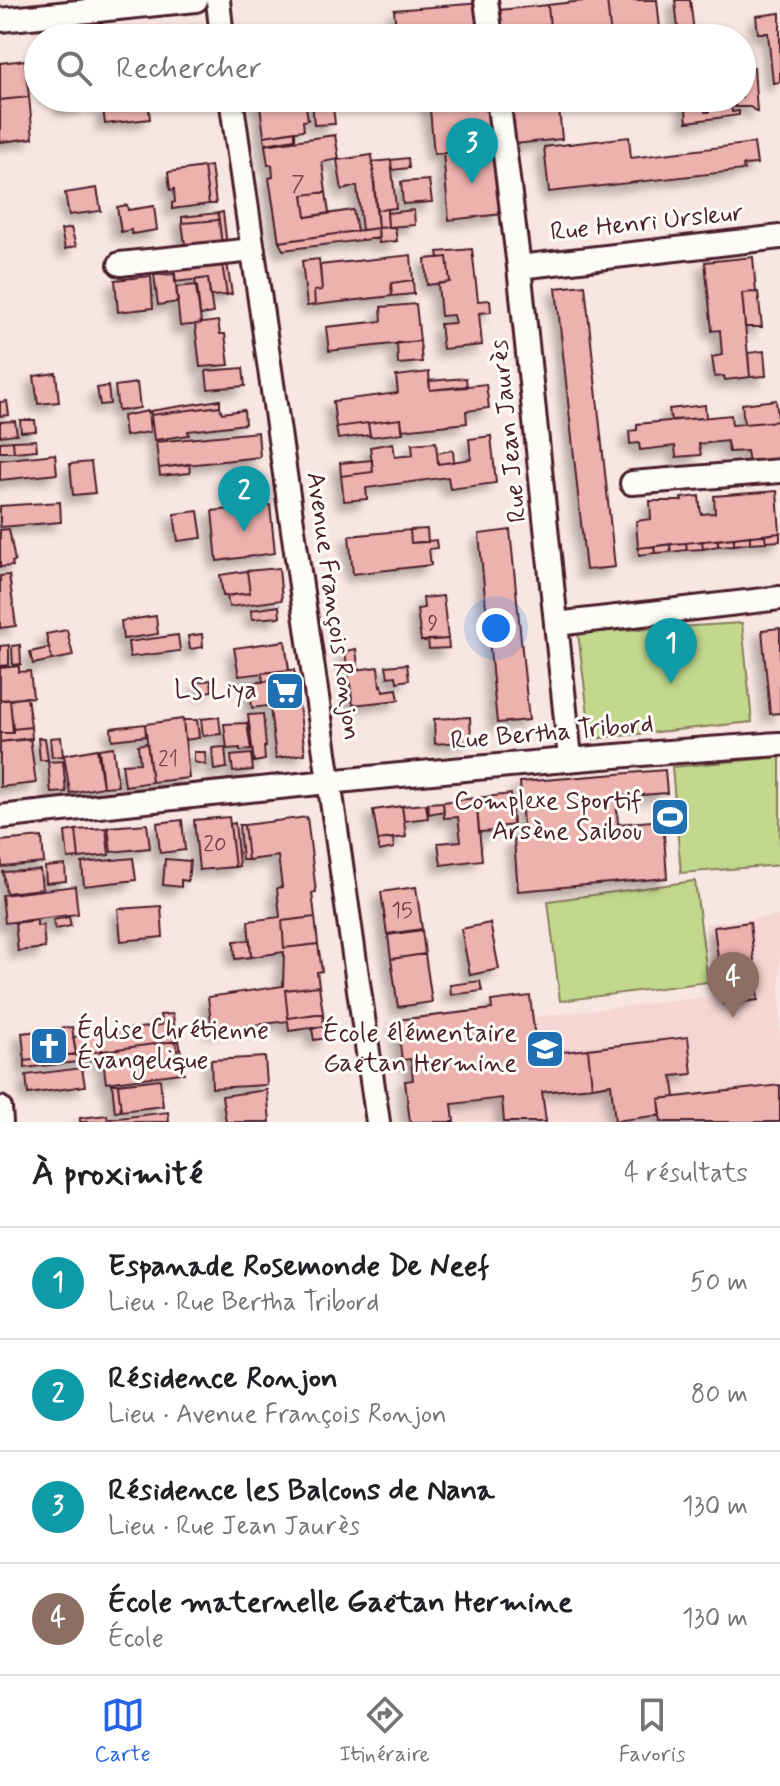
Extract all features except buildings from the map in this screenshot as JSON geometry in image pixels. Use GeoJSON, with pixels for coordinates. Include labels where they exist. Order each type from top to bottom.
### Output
{"type":"FeatureCollection","features":[{"type":"Feature","properties":{"kind":"street"},"geometry":{"type":"LineString","coordinates":[[0,20],[196,0]]}},
{"type":"Feature","properties":{"kind":"street"},"geometry":{"type":"LineString","coordinates":[[218,0],[221,24]]}},
{"type":"Feature","properties":{"kind":"street"},"geometry":{"type":"LineString","coordinates":[[486,0],[489,24]]}},
{"type":"Feature","properties":{"kind":"street","name":"Avenue François Ronjon"},"geometry":{"type":"LineString","coordinates":[[233,112],[378,1122]]}},
{"type":"Feature","properties":{"kind":"street","name":"Rue Jean Jaurès"},"geometry":{"type":"LineString","coordinates":[[500,112],[570,758]]}},
{"type":"Feature","properties":{"kind":"street","name":"Rue Henri Ursleur"},"geometry":{"type":"LineString","coordinates":[[519,267],[780,237]]}},
{"type":"Feature","properties":{"kind":"street"},"geometry":{"type":"LineString","coordinates":[[120,264],[253,250]]}},
{"type":"Feature","properties":{"kind":"street"},"geometry":{"type":"LineString","coordinates":[[632,483],[780,471]]}},
{"type":"Feature","properties":{"kind":"street"},"geometry":{"type":"LineString","coordinates":[[556,624],[780,598]]}},
{"type":"Feature","properties":{"kind":"street","name":"Rue Bertha Tribord"},"geometry":{"type":"LineString","coordinates":[[0,817],[570,758],[780,744]]}},
{"type":"Feature","properties":{"kind":"street"},"geometry":{"type":"LineString","coordinates":[[0,1108],[1,1122]]}},
{"type":"Feature","properties":{"kind":"shaded area","name":"École élémentaire Gaëtan Hermine"},"geometry":{"type":"Polygon","coordinates":[[[780,916],[780,1122],[410,1122],[397,1020],[491,1009],[491,1001],[530,996],[534,1017],[713,996],[705,924],[780,916]]]}},
{"type":"Feature","properties":{"kind":"green space"},"geometry":{"type":"Polygon","coordinates":[[[742,623],[752,722],[591,739],[578,633],[742,623]]]}},
{"type":"Feature","properties":{"kind":"green space"},"geometry":{"type":"Polygon","coordinates":[[[780,757],[780,865],[681,873],[672,767],[780,757]]]}},
{"type":"Feature","properties":{"kind":"green space"},"geometry":{"type":"Polygon","coordinates":[[[695,881],[708,982],[560,1001],[548,901],[695,881]]]}},
{"type":"Feature","properties":{"kind":"place","name":"Résidence les Balcons de Nana"},"geometry":{"type":"Point","coordinates":[472,184]}},
{"type":"Feature","properties":{"kind":"place","name":"Résidence Ronjon"},"geometry":{"type":"Point","coordinates":[244,532]}},
{"type":"Feature","properties":{"kind":"place","name":"Espanade Rosemonde De Neef"},"geometry":{"type":"Point","coordinates":[671,684]}},
{"type":"Feature","properties":{"kind":"place","name":"LS Liya"},"geometry":{"type":"Point","coordinates":[285,691]}},
{"type":"Feature","properties":{"kind":"place","name":"Complexe Sportif Arsène Saibou"},"geometry":{"type":"Point","coordinates":[670,817]}},
{"type":"Feature","properties":{"kind":"place","name":"École maternelle Gaëtan Hermine"},"geometry":{"type":"Point","coordinates":[733,1018]}},
{"type":"Feature","properties":{"kind":"place","name":"Église Chrétienne Évangelique"},"geometry":{"type":"Point","coordinates":[49,1046]}},
{"type":"Feature","properties":{"kind":"place","name":"École élémentaire Gaëtan Hermine"},"geometry":{"type":"Point","coordinates":[545,1049]}}]}
